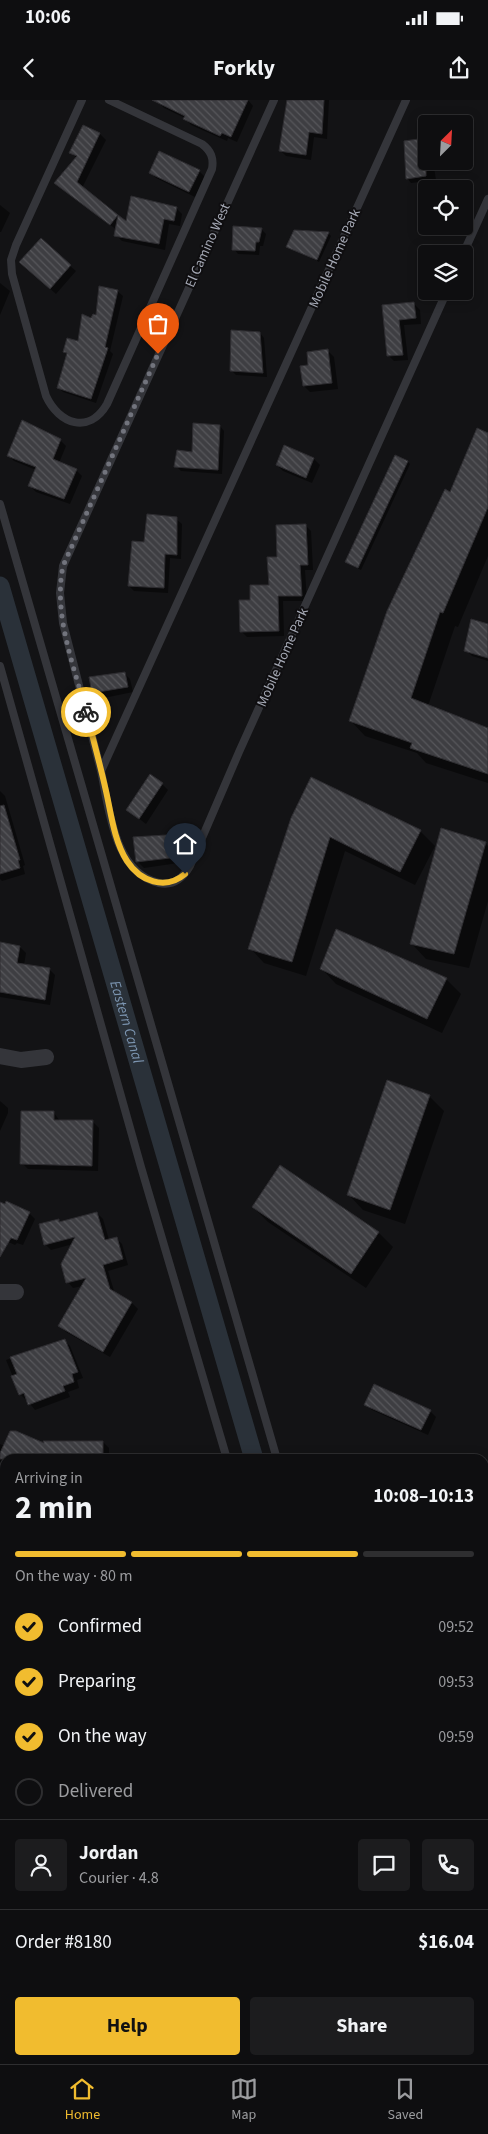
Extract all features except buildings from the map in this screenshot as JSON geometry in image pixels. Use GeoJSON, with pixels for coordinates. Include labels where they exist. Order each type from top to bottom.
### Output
{"type":"FeatureCollection","features":[{"type":"Feature","properties":{"kind":"street"},"geometry":{"type":"LineString","coordinates":[[0,1056],[21,1060],[46,1057]]}},
{"type":"Feature","properties":{"kind":"lane"},"geometry":{"type":"LineString","coordinates":[[82,100],[16,245],[11,268],[46,396],[56,412],[74,422],[82,423],[97,418],[107,404],[212,169],[213,163],[210,152],[202,144],[109,100]]}},
{"type":"Feature","properties":{"kind":"lane","name":"El Camino West"},"geometry":{"type":"LineString","coordinates":[[67,554],[274,100]]}},
{"type":"Feature","properties":{"kind":"lane","name":"Mobile Home Park"},"geometry":{"type":"LineString","coordinates":[[101,771],[406,100]]}},
{"type":"Feature","properties":{"kind":"lane"},"geometry":{"type":"LineString","coordinates":[[467,245],[488,199]]}},
{"type":"Feature","properties":{"kind":"lane","name":"Mobile Home Park"},"geometry":{"type":"LineString","coordinates":[[67,554],[60,580],[63,623],[101,771],[113,826],[126,860],[138,873],[162,884],[178,880],[190,866],[202,840],[242,744],[443,300]]}},
{"type":"Feature","properties":{"kind":"lane"},"geometry":{"type":"LineString","coordinates":[[0,504],[276,1454]]}},
{"type":"Feature","properties":{"kind":"lane"},"geometry":{"type":"LineString","coordinates":[[0,666],[141,1166],[226,1454]]}},
{"type":"Feature","properties":{"kind":"waterway","name":"Eastern Canal"},"geometry":{"type":"LineString","coordinates":[[0,586],[253,1454]]}},
{"type":"Feature","properties":{"kind":"way so far"},"geometry":{"type":"LineString","coordinates":[[86,712],[63,623],[60,580],[67,554],[158,354]]}},
{"type":"Feature","properties":{"kind":"route"},"geometry":{"type":"LineString","coordinates":[[86,712],[113,826],[126,860],[133,870],[152,881],[162,884],[178,880],[185,874]]}}]}
